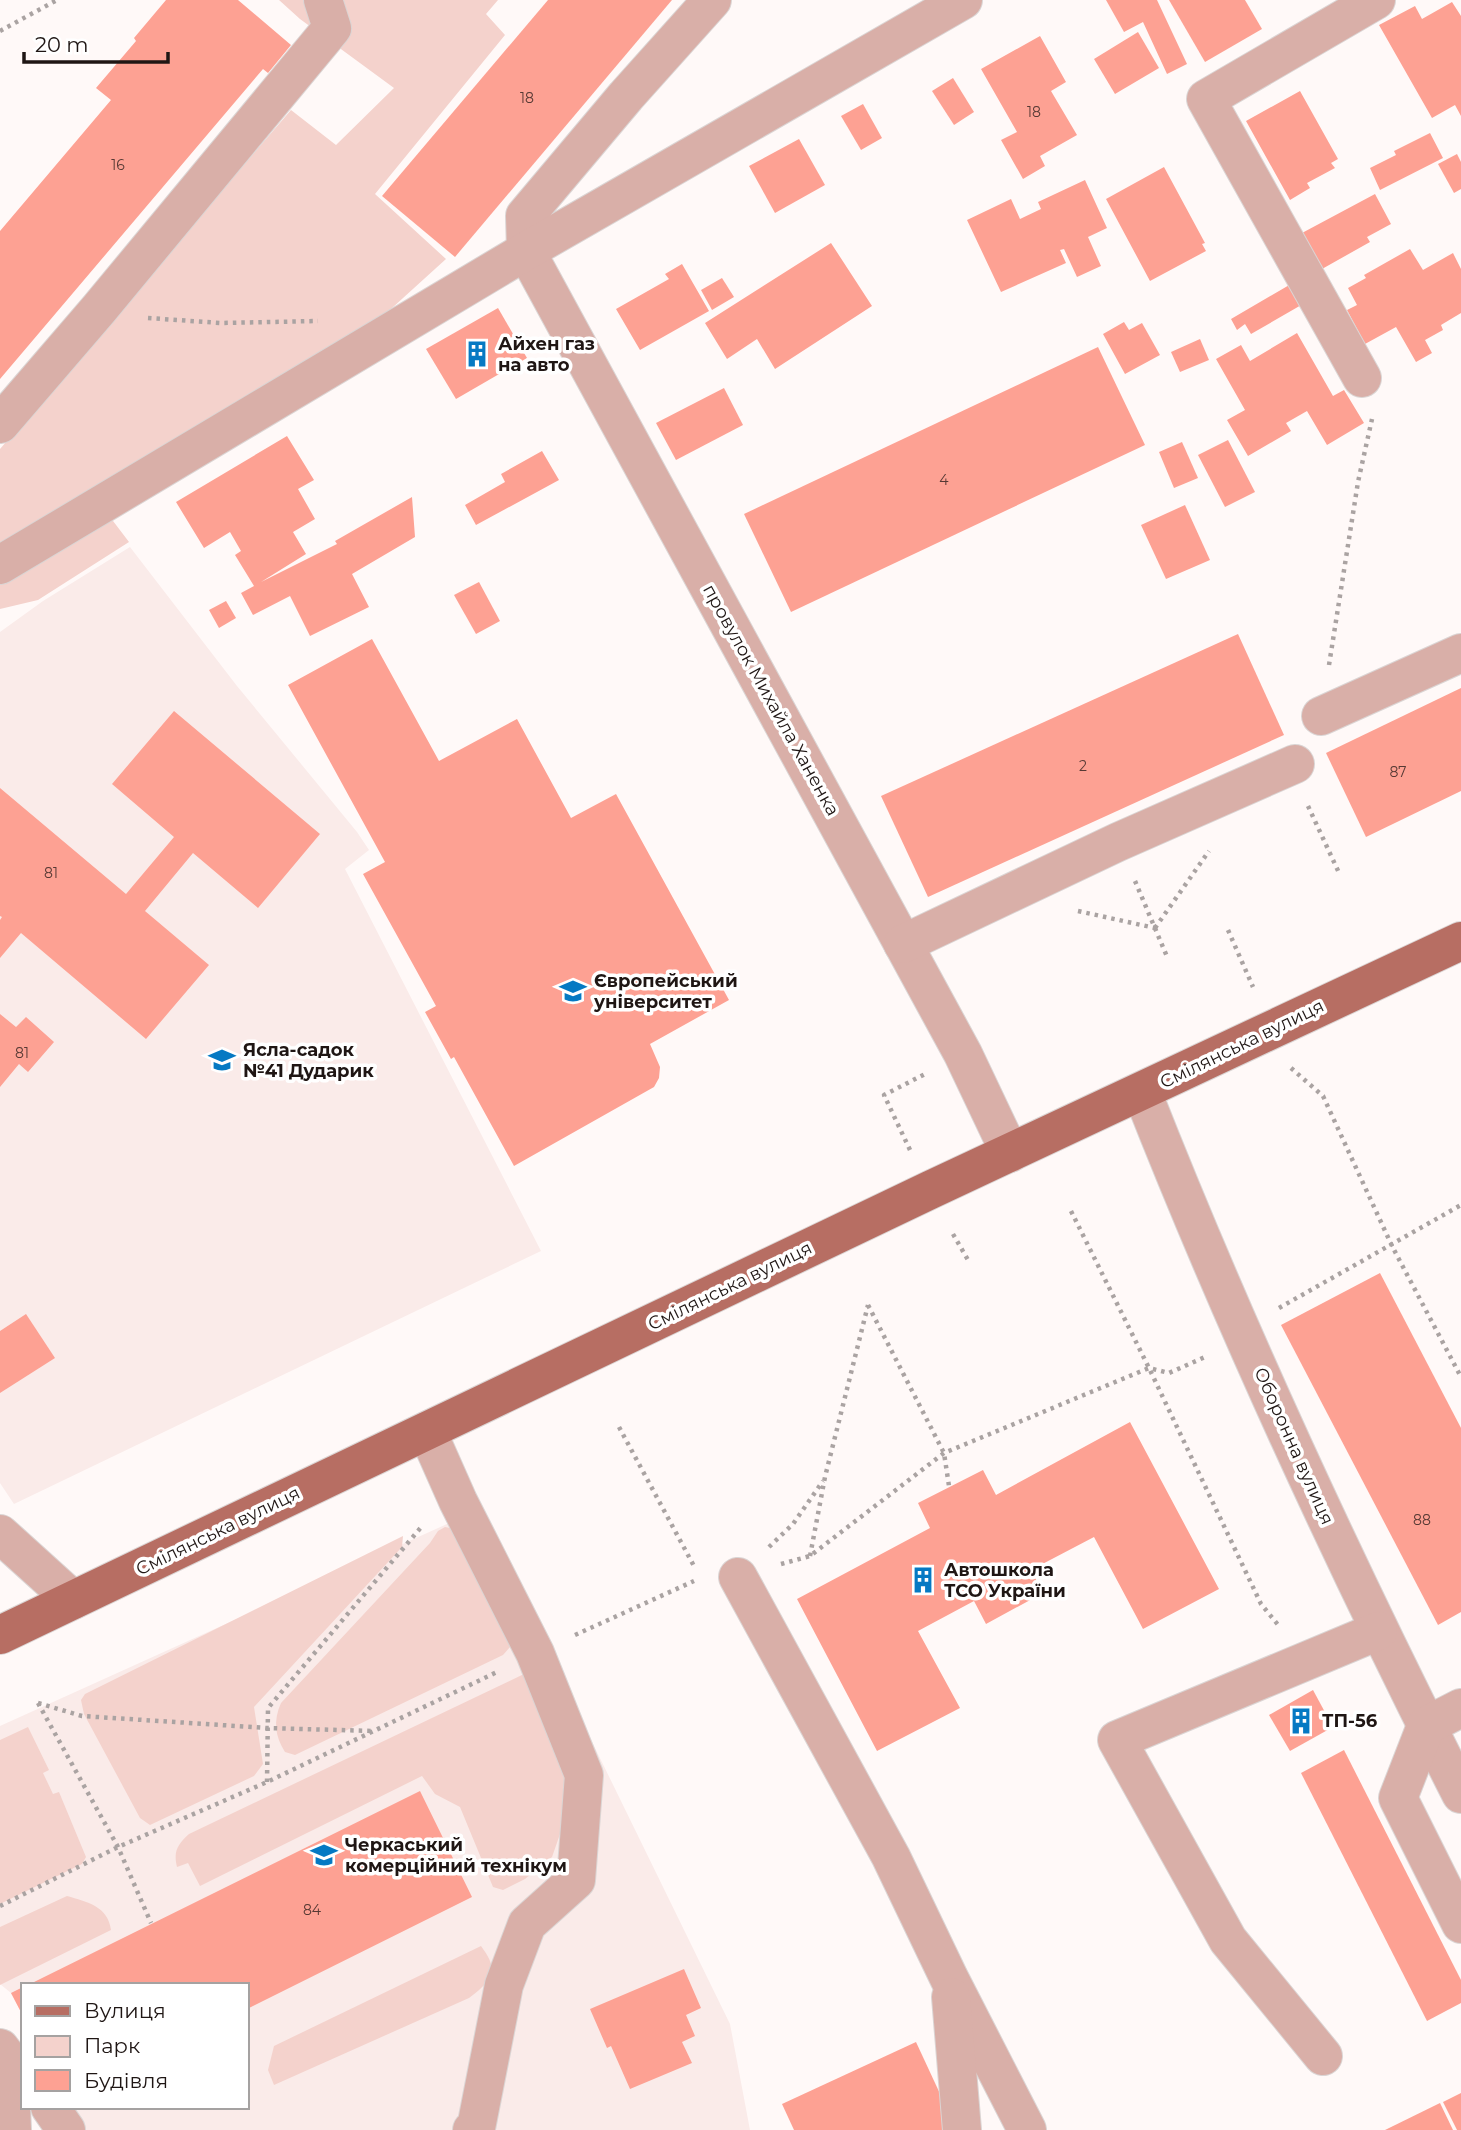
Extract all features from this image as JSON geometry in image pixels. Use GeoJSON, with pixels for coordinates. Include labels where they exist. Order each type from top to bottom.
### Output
{"type":"FeatureCollection","features":[{"type":"Feature","properties":{"kind":"main road","name":"Смілянська вулиця"},"geometry":{"type":"LineString","coordinates":[[0,1635],[1461,941]]}},
{"type":"Feature","properties":{"kind":"street"},"geometry":{"type":"LineString","coordinates":[[0,424],[332,28],[323,0]]}},
{"type":"Feature","properties":{"kind":"street"},"geometry":{"type":"LineString","coordinates":[[526,250],[525,216],[626,96],[712,0]]}},
{"type":"Feature","properties":{"kind":"street"},"geometry":{"type":"LineString","coordinates":[[0,565],[526,250],[963,0]]}},
{"type":"Feature","properties":{"kind":"street"},"geometry":{"type":"LineString","coordinates":[[1362,378],[1206,99],[1376,0]]}},
{"type":"Feature","properties":{"kind":"street","name":"провулок Михайла Ханенка"},"geometry":{"type":"LineString","coordinates":[[526,250],[963,1054],[1010,1153]]}},
{"type":"Feature","properties":{"kind":"street"},"geometry":{"type":"LineString","coordinates":[[1321,716],[1461,653]]}},
{"type":"Feature","properties":{"kind":"street"},"geometry":{"type":"LineString","coordinates":[[903,944],[1118,842],[1292,766]]}},
{"type":"Feature","properties":{"kind":"street","name":"Оборонна вулиця"},"geometry":{"type":"LineString","coordinates":[[1142,1092],[1171,1168],[1241,1329],[1378,1631],[1461,1794]]}},
{"type":"Feature","properties":{"kind":"street"},"geometry":{"type":"LineString","coordinates":[[426,1431],[458,1502],[535,1653],[584,1775],[576,1880],[527,1924],[505,1985],[476,2128],[472,2130]]}},
{"type":"Feature","properties":{"kind":"street"},"geometry":{"type":"LineString","coordinates":[[0,1534],[73,1600]]}},
{"type":"Feature","properties":{"kind":"street"},"geometry":{"type":"LineString","coordinates":[[738,1577],[891,1857],[1027,2130]]}},
{"type":"Feature","properties":{"kind":"street"},"geometry":{"type":"LineString","coordinates":[[1323,2056],[1228,1940],[1117,1740],[1378,1631]]}},
{"type":"Feature","properties":{"kind":"street"},"geometry":{"type":"LineString","coordinates":[[1461,1708],[1426,1726],[1398,1798],[1461,1924]]}},
{"type":"Feature","properties":{"kind":"street"},"geometry":{"type":"LineString","coordinates":[[949,1978],[962,2130]]}},
{"type":"Feature","properties":{"kind":"street"},"geometry":{"type":"LineString","coordinates":[[8,2062],[12,2130]]}},
{"type":"Feature","properties":{"kind":"street"},"geometry":{"type":"LineString","coordinates":[[51,2109],[66,2130]]}},
{"type":"Feature","properties":{"kind":"path"},"geometry":{"type":"LineString","coordinates":[[0,31],[57,0]]}},
{"type":"Feature","properties":{"kind":"path"},"geometry":{"type":"LineString","coordinates":[[99,309],[135,317],[221,323],[322,321]]}},
{"type":"Feature","properties":{"kind":"path"},"geometry":{"type":"LineString","coordinates":[[1321,716],[1358,482],[1373,426],[1372,407],[1362,378]]}},
{"type":"Feature","properties":{"kind":"path"},"geometry":{"type":"LineString","coordinates":[[1292,766],[1340,875]]}},
{"type":"Feature","properties":{"kind":"path"},"geometry":{"type":"LineString","coordinates":[[1155,928],[1168,960]]}},
{"type":"Feature","properties":{"kind":"path"},"geometry":{"type":"LineString","coordinates":[[1228,930],[1253,987]]}},
{"type":"Feature","properties":{"kind":"path"},"geometry":{"type":"LineString","coordinates":[[1289,1066],[1323,1097],[1392,1246],[1461,1377]]}},
{"type":"Feature","properties":{"kind":"path"},"geometry":{"type":"LineString","coordinates":[[884,1095],[911,1152]]}},
{"type":"Feature","properties":{"kind":"path"},"geometry":{"type":"LineString","coordinates":[[1071,1211],[1261,1604],[1294,1643],[1320,1656]]}},
{"type":"Feature","properties":{"kind":"path"},"geometry":{"type":"LineString","coordinates":[[953,1234],[968,1260]]}},
{"type":"Feature","properties":{"kind":"path"},"geometry":{"type":"LineString","coordinates":[[810,1556],[825,1477],[868,1305],[944,1453],[949,1486]]}},
{"type":"Feature","properties":{"kind":"path"},"geometry":{"type":"LineString","coordinates":[[619,1427],[700,1578]]}},
{"type":"Feature","properties":{"kind":"path"},"geometry":{"type":"LineString","coordinates":[[738,1577],[793,1524],[825,1477]]}},
{"type":"Feature","properties":{"kind":"path"},"geometry":{"type":"LineString","coordinates":[[267,1782],[268,1708],[426,1522]]}},
{"type":"Feature","properties":{"kind":"path"},"geometry":{"type":"LineString","coordinates":[[151,1923],[118,1847],[38,1703],[82,1716],[375,1731]]}},
{"type":"Feature","properties":{"kind":"shaded area","name":"Ясла-садок №41 Дударик"},"geometry":{"type":"Polygon","coordinates":[[[130,547],[369,850],[345,869],[541,1251],[14,1504],[0,1483],[0,632],[43,601],[130,547]]]}},
{"type":"Feature","properties":{"kind":"shaded area","name":"Черкаський комерційний технікум"},"geometry":{"type":"Polygon","coordinates":[[[458,1519],[575,1707],[730,2024],[750,2130],[83,2130],[70,2109],[248,2109],[248,1983],[21,1983],[21,2012],[11,1993],[0,1984],[0,1726],[458,1519]]]}},
{"type":"Feature","properties":{"kind":"green space"},"geometry":{"type":"Polygon","coordinates":[[[279,0],[498,0],[486,14],[505,35],[375,194],[446,259],[381,318],[110,517],[129,542],[38,600],[0,609],[0,449],[291,110],[336,145],[394,88],[300,19],[279,0]]]}},
{"type":"Feature","properties":{"kind":"green space"},"geometry":{"type":"Polygon","coordinates":[[[445,1527],[450,1528],[510,1647],[503,1655],[295,1755],[285,1752],[276,1728],[281,1703],[430,1543],[438,1531],[445,1527]]]}},
{"type":"Feature","properties":{"kind":"green space"},"geometry":{"type":"Polygon","coordinates":[[[403,1536],[402,1547],[254,1707],[263,1764],[254,1776],[150,1825],[140,1818],[84,1714],[81,1700],[85,1694],[403,1536]]]}},
{"type":"Feature","properties":{"kind":"green space"},"geometry":{"type":"Polygon","coordinates":[[[524,1674],[567,1780],[560,1834],[552,1857],[525,1879],[503,1890],[493,1887],[460,1807],[435,1794],[422,1776],[200,1886],[188,1863],[177,1867],[177,1848],[189,1834],[524,1674]]]}},
{"type":"Feature","properties":{"kind":"green space"},"geometry":{"type":"Polygon","coordinates":[[[28,1727],[49,1770],[43,1773],[53,1794],[59,1792],[86,1857],[82,1864],[0,1904],[0,1740],[28,1727]]]}},
{"type":"Feature","properties":{"kind":"green space"},"geometry":{"type":"Polygon","coordinates":[[[67,1896],[101,1910],[106,1915],[111,1930],[0,1985],[0,1927],[67,1896]]]}},
{"type":"Feature","properties":{"kind":"green space"},"geometry":{"type":"Polygon","coordinates":[[[481,1946],[491,1962],[491,1975],[484,1986],[469,1998],[274,2085],[268,2070],[274,2046],[481,1946]]]}},
{"type":"Feature","properties":{"kind":"building"},"geometry":{"type":"Polygon","coordinates":[[[166,0],[238,0],[291,45],[268,73],[263,69],[0,379],[0,231],[111,100],[96,88],[166,0]]]}},
{"type":"Feature","properties":{"kind":"building"},"geometry":{"type":"Polygon","coordinates":[[[548,0],[672,0],[455,257],[382,196],[548,0]]]}},
{"type":"Feature","properties":{"kind":"building"},"geometry":{"type":"Polygon","coordinates":[[[1106,0],[1157,0],[1187,64],[1167,74],[1143,22],[1124,32],[1106,0]]]}},
{"type":"Feature","properties":{"kind":"building"},"geometry":{"type":"Polygon","coordinates":[[[1169,0],[1245,0],[1262,29],[1205,62],[1169,0]]]}},
{"type":"Feature","properties":{"kind":"building"},"geometry":{"type":"Polygon","coordinates":[[[1452,2],[1461,16],[1461,116],[1455,105],[1432,118],[1379,25],[1415,6],[1422,19],[1452,2]]]}},
{"type":"Feature","properties":{"kind":"building"},"geometry":{"type":"Polygon","coordinates":[[[1138,32],[1159,68],[1115,94],[1094,59],[1138,32]]]}},
{"type":"Feature","properties":{"kind":"building"},"geometry":{"type":"Polygon","coordinates":[[[1040,36],[1066,82],[1051,91],[1077,135],[1040,156],[1045,166],[1023,179],[1001,140],[1017,132],[981,69],[1040,36]]]}},
{"type":"Feature","properties":{"kind":"building"},"geometry":{"type":"Polygon","coordinates":[[[953,78],[974,112],[954,125],[932,91],[953,78]]]}},
{"type":"Feature","properties":{"kind":"building"},"geometry":{"type":"Polygon","coordinates":[[[1300,91],[1338,159],[1331,163],[1335,168],[1307,183],[1310,188],[1290,200],[1246,121],[1300,91]]]}},
{"type":"Feature","properties":{"kind":"building"},"geometry":{"type":"Polygon","coordinates":[[[863,104],[882,138],[861,150],[841,116],[863,104]]]}},
{"type":"Feature","properties":{"kind":"building"},"geometry":{"type":"Polygon","coordinates":[[[1430,133],[1443,158],[1380,190],[1370,168],[1396,155],[1394,151],[1430,133]]]}},
{"type":"Feature","properties":{"kind":"building"},"geometry":{"type":"Polygon","coordinates":[[[799,139],[825,185],[775,213],[749,166],[799,139]]]}},
{"type":"Feature","properties":{"kind":"building"},"geometry":{"type":"Polygon","coordinates":[[[1457,154],[1461,162],[1461,189],[1454,193],[1438,164],[1457,154]]]}},
{"type":"Feature","properties":{"kind":"building"},"geometry":{"type":"Polygon","coordinates":[[[1164,167],[1205,243],[1202,244],[1206,251],[1150,281],[1106,199],[1164,167]]]}},
{"type":"Feature","properties":{"kind":"building"},"geometry":{"type":"Polygon","coordinates":[[[1085,180],[1107,228],[1088,237],[1101,266],[1077,277],[1064,249],[1060,250],[1066,263],[1001,292],[967,220],[1011,199],[1020,219],[1041,209],[1038,202],[1085,180]]]}},
{"type":"Feature","properties":{"kind":"building"},"geometry":{"type":"Polygon","coordinates":[[[1375,194],[1391,224],[1367,237],[1370,242],[1322,269],[1302,233],[1375,194]]]}},
{"type":"Feature","properties":{"kind":"building"},"geometry":{"type":"Polygon","coordinates":[[[831,243],[872,306],[775,369],[757,339],[727,359],[705,323],[831,243]]]}},
{"type":"Feature","properties":{"kind":"building"},"geometry":{"type":"Polygon","coordinates":[[[1410,249],[1423,270],[1453,253],[1461,269],[1461,313],[1441,325],[1443,330],[1425,340],[1432,353],[1416,362],[1396,327],[1365,344],[1347,310],[1357,305],[1348,288],[1366,278],[1364,275],[1410,249]]]}},
{"type":"Feature","properties":{"kind":"building"},"geometry":{"type":"Polygon","coordinates":[[[682,264],[709,311],[640,350],[616,309],[669,279],[665,274],[682,264]]]}},
{"type":"Feature","properties":{"kind":"building"},"geometry":{"type":"Polygon","coordinates":[[[722,278],[734,297],[712,310],[701,290],[722,278]]]}},
{"type":"Feature","properties":{"kind":"building"},"geometry":{"type":"Polygon","coordinates":[[[1291,284],[1303,304],[1251,334],[1245,324],[1237,330],[1231,319],[1291,284]]]}},
{"type":"Feature","properties":{"kind":"building","name":"Айхен газ на авто"},"geometry":{"type":"Polygon","coordinates":[[[498,308],[527,358],[456,399],[426,349],[498,308]]]}},
{"type":"Feature","properties":{"kind":"building"},"geometry":{"type":"Polygon","coordinates":[[[1124,322],[1129,330],[1142,323],[1160,355],[1125,374],[1103,334],[1124,322]]]}},
{"type":"Feature","properties":{"kind":"building"},"geometry":{"type":"Polygon","coordinates":[[[1297,333],[1333,396],[1344,390],[1364,423],[1327,445],[1307,411],[1286,423],[1291,431],[1248,456],[1227,420],[1245,410],[1216,359],[1241,345],[1250,361],[1297,333]]]}},
{"type":"Feature","properties":{"kind":"building"},"geometry":{"type":"Polygon","coordinates":[[[1200,339],[1209,360],[1180,372],[1171,352],[1200,339]]]}},
{"type":"Feature","properties":{"kind":"building"},"geometry":{"type":"Polygon","coordinates":[[[1098,347],[1145,445],[791,612],[744,514],[1098,347]]]}},
{"type":"Feature","properties":{"kind":"building"},"geometry":{"type":"Polygon","coordinates":[[[724,388],[743,425],[676,460],[656,423],[724,388]]]}},
{"type":"Feature","properties":{"kind":"building"},"geometry":{"type":"Polygon","coordinates":[[[287,436],[314,480],[298,489],[315,519],[293,532],[306,554],[261,582],[337,544],[335,541],[412,497],[415,537],[352,574],[369,607],[310,636],[290,596],[253,615],[241,593],[254,586],[235,555],[241,551],[230,532],[204,548],[176,502],[287,436]]]}},
{"type":"Feature","properties":{"kind":"building"},"geometry":{"type":"Polygon","coordinates":[[[1228,440],[1255,492],[1225,507],[1198,455],[1228,440]]]}},
{"type":"Feature","properties":{"kind":"building"},"geometry":{"type":"Polygon","coordinates":[[[1182,442],[1198,478],[1174,488],[1159,452],[1182,442]]]}},
{"type":"Feature","properties":{"kind":"building"},"geometry":{"type":"Polygon","coordinates":[[[542,451],[559,480],[476,525],[465,505],[505,482],[501,474],[542,451]]]}},
{"type":"Feature","properties":{"kind":"building"},"geometry":{"type":"Polygon","coordinates":[[[1185,505],[1210,560],[1166,579],[1141,525],[1185,505]]]}},
{"type":"Feature","properties":{"kind":"building"},"geometry":{"type":"Polygon","coordinates":[[[479,582],[500,621],[476,634],[454,595],[479,582]]]}},
{"type":"Feature","properties":{"kind":"building"},"geometry":{"type":"Polygon","coordinates":[[[226,601],[236,618],[219,628],[209,610],[226,601]]]}},
{"type":"Feature","properties":{"kind":"building"},"geometry":{"type":"Polygon","coordinates":[[[1238,634],[1284,735],[928,897],[881,796],[1238,634]]]}},
{"type":"Feature","properties":{"kind":"building"},"geometry":{"type":"Polygon","coordinates":[[[372,639],[439,761],[517,719],[571,818],[616,794],[729,1000],[650,1044],[660,1067],[659,1078],[654,1087],[514,1166],[454,1057],[451,1059],[425,1012],[436,1006],[363,874],[385,862],[288,685],[372,639]]]}},
{"type":"Feature","properties":{"kind":"building"},"geometry":{"type":"Polygon","coordinates":[[[1461,688],[1461,791],[1366,837],[1326,753],[1461,688]]]}},
{"type":"Feature","properties":{"kind":"building"},"geometry":{"type":"Polygon","coordinates":[[[174,711],[320,834],[258,908],[193,853],[145,911],[209,965],[146,1039],[21,933],[0,958],[0,788],[126,894],[174,837],[112,784],[174,711]]]}},
{"type":"Feature","properties":{"kind":"building"},"geometry":{"type":"Polygon","coordinates":[[[0,1014],[16,1027],[26,1017],[54,1042],[28,1072],[19,1064],[0,1087],[0,1014]]]}},
{"type":"Feature","properties":{"kind":"building"},"geometry":{"type":"Polygon","coordinates":[[[1380,1273],[1461,1428],[1461,1612],[1438,1625],[1281,1325],[1380,1273]]]}},
{"type":"Feature","properties":{"kind":"building"},"geometry":{"type":"Polygon","coordinates":[[[26,1314],[55,1358],[0,1393],[0,1331],[26,1314]]]}},
{"type":"Feature","properties":{"kind":"building","name":"Автошкола ТСО України"},"geometry":{"type":"Polygon","coordinates":[[[1130,1422],[1219,1589],[1143,1629],[1094,1537],[1031,1570],[1043,1593],[986,1624],[974,1601],[918,1631],[960,1708],[877,1751],[797,1599],[930,1528],[918,1503],[983,1470],[996,1495],[1130,1422]]]}},
{"type":"Feature","properties":{"kind":"building","name":"ТП-56"},"geometry":{"type":"Polygon","coordinates":[[[1313,1690],[1333,1727],[1290,1751],[1269,1715],[1313,1690]]]}},
{"type":"Feature","properties":{"kind":"building"},"geometry":{"type":"Polygon","coordinates":[[[1344,1750],[1461,1980],[1461,2003],[1427,2021],[1301,1773],[1344,1750]]]}},
{"type":"Feature","properties":{"kind":"building"},"geometry":{"type":"Polygon","coordinates":[[[420,1791],[472,1897],[248,2009],[248,1983],[32,1983],[420,1791]]]}},
{"type":"Feature","properties":{"kind":"building"},"geometry":{"type":"Polygon","coordinates":[[[684,1969],[701,2008],[686,2015],[695,2036],[682,2042],[692,2063],[630,2089],[611,2046],[607,2048],[590,2009],[684,1969]]]}},
{"type":"Feature","properties":{"kind":"building"},"geometry":{"type":"Polygon","coordinates":[[[21,1988],[21,2012],[11,1993],[21,1988]]]}},
{"type":"Feature","properties":{"kind":"building"},"geometry":{"type":"Polygon","coordinates":[[[916,2042],[955,2126],[946,2130],[794,2130],[782,2104],[916,2042]]]}},
{"type":"Feature","properties":{"kind":"building"},"geometry":{"type":"Polygon","coordinates":[[[1461,2093],[1461,2130],[1457,2130],[1443,2102],[1461,2093]]]}},
{"type":"Feature","properties":{"kind":"building"},"geometry":{"type":"Polygon","coordinates":[[[1440,2103],[1453,2130],[1385,2130],[1440,2103]]]}},
{"type":"Feature","properties":{"kind":"place","name":"Айхен газ на авто"},"geometry":{"type":"Point","coordinates":[477,354]}},
{"type":"Feature","properties":{"kind":"place","name":"Європейський університет"},"geometry":{"type":"Point","coordinates":[573,991]}},
{"type":"Feature","properties":{"kind":"place","name":"Ясла-садок №41 Дударик"},"geometry":{"type":"Point","coordinates":[222,1060]}},
{"type":"Feature","properties":{"kind":"place","name":"Автошкола ТСО України"},"geometry":{"type":"Point","coordinates":[923,1580]}},
{"type":"Feature","properties":{"kind":"place","name":"ТП-56"},"geometry":{"type":"Point","coordinates":[1301,1721]}},
{"type":"Feature","properties":{"kind":"place","name":"Черкаський комерційний технікум"},"geometry":{"type":"Point","coordinates":[324,1855]}}]}
